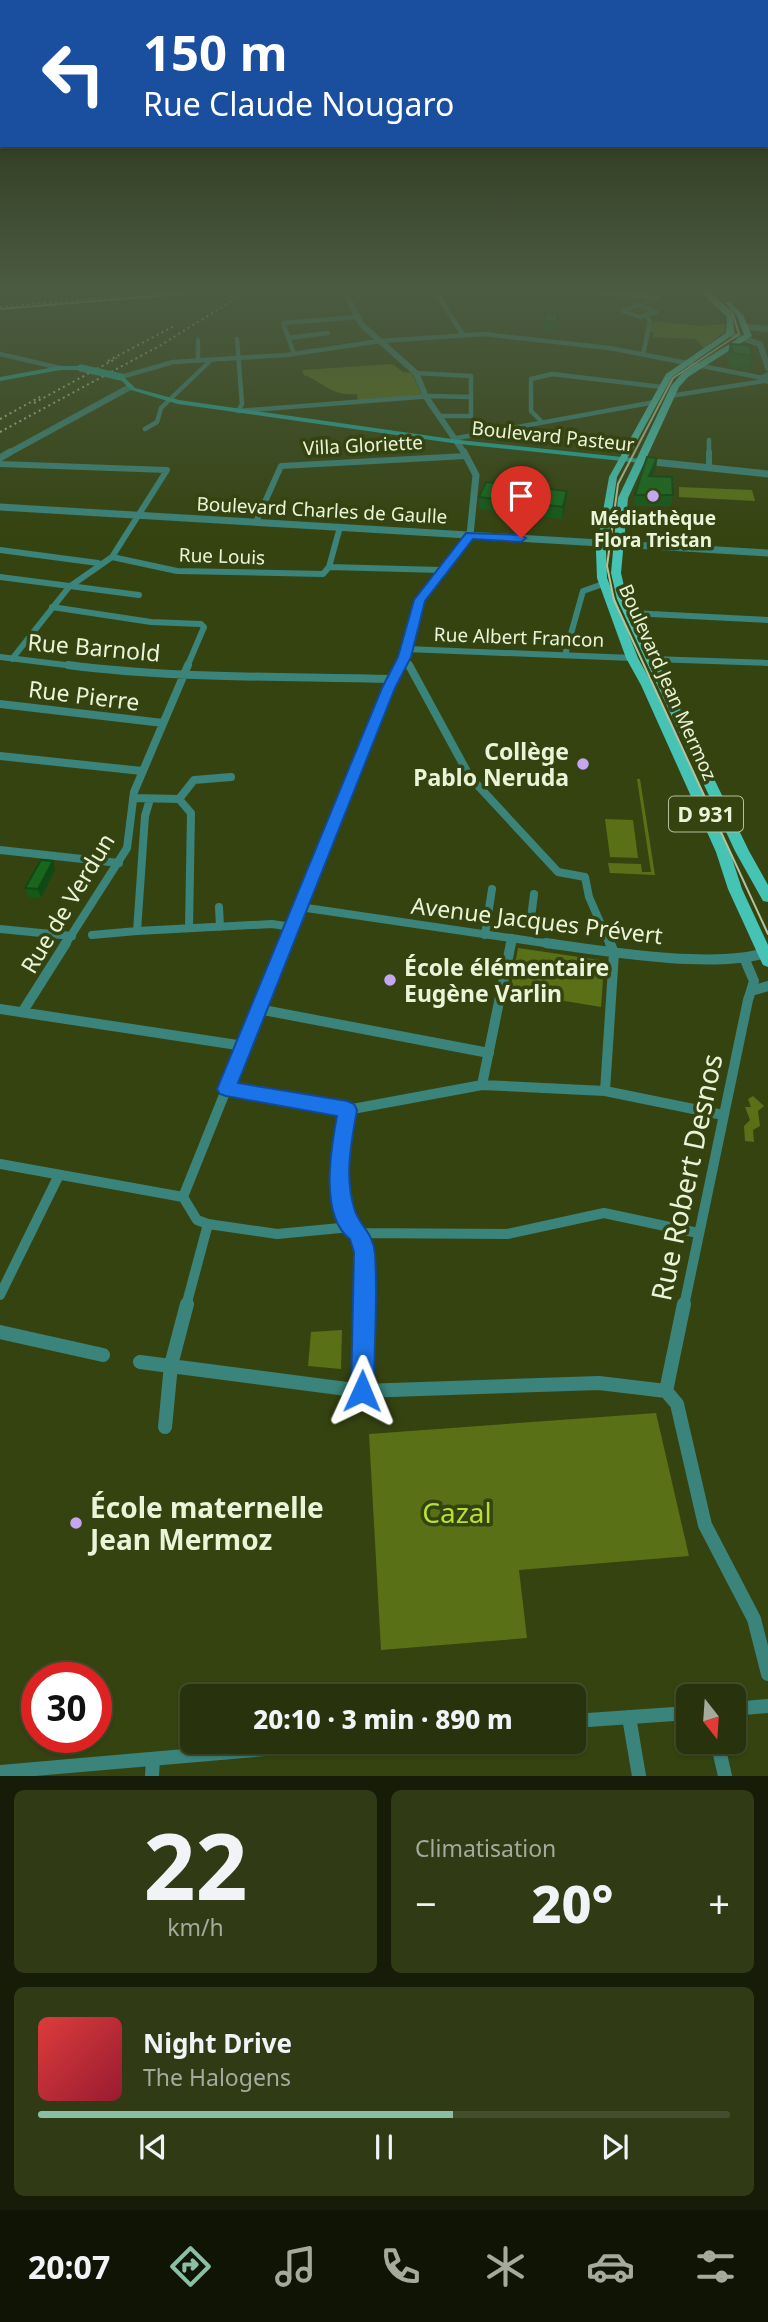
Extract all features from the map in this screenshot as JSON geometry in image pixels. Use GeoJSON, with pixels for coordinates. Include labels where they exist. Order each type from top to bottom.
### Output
{"type":"FeatureCollection","features":[{"type":"Feature","properties":{"kind":"main road"},"geometry":{"type":"LineString","coordinates":[[0,379],[39,372]]}},
{"type":"Feature","properties":{"kind":"main road"},"geometry":{"type":"LineString","coordinates":[[98,372],[121,377],[130,387]]}},
{"type":"Feature","properties":{"kind":"main road","name":"Boulevard Jean Mermoz"},"geometry":{"type":"LineString","coordinates":[[675,372],[662,387],[612,480],[602,543],[603,584],[632,658],[723,852],[767,955]]}},
{"type":"Feature","properties":{"kind":"main road","name":"Boulevard Jean Mermoz"},"geometry":{"type":"LineString","coordinates":[[692,372],[679,380],[670,396],[623,498],[616,573],[622,599],[743,851],[768,897]]}},
{"type":"Feature","properties":{"kind":"main road","name":"Boulevard Pasteur"},"geometry":{"type":"LineString","coordinates":[[130,387],[172,401],[237,411],[641,461]]}},
{"type":"Feature","properties":{"kind":"street"},"geometry":{"type":"LineString","coordinates":[[121,377],[139,372]]}},
{"type":"Feature","properties":{"kind":"street"},"geometry":{"type":"LineString","coordinates":[[145,429],[157,422],[161,408],[172,401],[200,372]]}},
{"type":"Feature","properties":{"kind":"street"},"geometry":{"type":"LineString","coordinates":[[237,411],[242,404],[240,372]]}},
{"type":"Feature","properties":{"kind":"street"},"geometry":{"type":"LineString","coordinates":[[731,372],[766,379]]}},
{"type":"Feature","properties":{"kind":"street"},"geometry":{"type":"LineString","coordinates":[[183,1197],[405,653],[419,600],[470,535],[476,475],[458,440],[440,416],[426,397],[416,373],[471,376],[471,416],[440,416]]}},
{"type":"Feature","properties":{"kind":"street"},"geometry":{"type":"LineString","coordinates":[[542,422],[531,411],[531,379],[535,376],[552,374],[662,387]]}},
{"type":"Feature","properties":{"kind":"street"},"geometry":{"type":"LineString","coordinates":[[670,396],[766,379]]}},
{"type":"Feature","properties":{"kind":"street"},"geometry":{"type":"LineString","coordinates":[[0,458],[130,387]]}},
{"type":"Feature","properties":{"kind":"street"},"geometry":{"type":"LineString","coordinates":[[237,411],[426,397],[471,397]]}},
{"type":"Feature","properties":{"kind":"street"},"geometry":{"type":"LineString","coordinates":[[458,440],[655,402]]}},
{"type":"Feature","properties":{"kind":"street"},"geometry":{"type":"LineString","coordinates":[[709,440],[709,468]]}},
{"type":"Feature","properties":{"kind":"street","name":"Villa Gloriette"},"geometry":{"type":"LineString","coordinates":[[256,522],[281,466],[466,456]]}},
{"type":"Feature","properties":{"kind":"street","name":"Boulevard Pasteur"},"geometry":{"type":"LineString","coordinates":[[641,461],[768,474]]}},
{"type":"Feature","properties":{"kind":"street"},"geometry":{"type":"LineString","coordinates":[[0,464],[167,470],[112,557],[98,563],[71,586],[12,659]]}},
{"type":"Feature","properties":{"kind":"street","name":"Boulevard Charles de Gaulle"},"geometry":{"type":"LineString","coordinates":[[0,507],[768,553]]}},
{"type":"Feature","properties":{"kind":"street"},"geometry":{"type":"LineString","coordinates":[[341,527],[329,567],[441,570]]}},
{"type":"Feature","properties":{"kind":"street"},"geometry":{"type":"LineString","coordinates":[[0,550],[98,563]]}},
{"type":"Feature","properties":{"kind":"street","name":"Rue Louis"},"geometry":{"type":"LineString","coordinates":[[112,557],[177,571],[323,574],[329,567]]}},
{"type":"Feature","properties":{"kind":"street"},"geometry":{"type":"LineString","coordinates":[[0,577],[139,595]]}},
{"type":"Feature","properties":{"kind":"street"},"geometry":{"type":"LineString","coordinates":[[565,655],[583,591],[603,584]]}},
{"type":"Feature","properties":{"kind":"street","name":"Rue de Verdun"},"geometry":{"type":"LineString","coordinates":[[23,1011],[119,863],[130,836],[133,798],[142,771],[204,628],[201,624],[151,622],[52,607]]}},
{"type":"Feature","properties":{"kind":"street"},"geometry":{"type":"LineString","coordinates":[[631,613],[768,620]]}},
{"type":"Feature","properties":{"kind":"street"},"geometry":{"type":"LineString","coordinates":[[405,653],[470,777],[558,872],[585,877],[589,897],[614,953],[605,1091]]}},
{"type":"Feature","properties":{"kind":"street","name":"Rue Albert Francon"},"geometry":{"type":"LineString","coordinates":[[405,653],[632,658]]}},
{"type":"Feature","properties":{"kind":"street","name":"Rue Barnold"},"geometry":{"type":"LineString","coordinates":[[0,657],[145,675],[184,673],[393,680]]}},
{"type":"Feature","properties":{"kind":"street"},"geometry":{"type":"LineString","coordinates":[[652,659],[768,663]]}},
{"type":"Feature","properties":{"kind":"street","name":"Rue Pierre"},"geometry":{"type":"LineString","coordinates":[[0,705],[163,723]]}},
{"type":"Feature","properties":{"kind":"street"},"geometry":{"type":"LineString","coordinates":[[0,756],[142,771]]}},
{"type":"Feature","properties":{"kind":"street"},"geometry":{"type":"LineString","coordinates":[[179,799],[194,780],[231,777]]}},
{"type":"Feature","properties":{"kind":"street"},"geometry":{"type":"LineString","coordinates":[[133,798],[179,799],[191,813],[189,928]]}},
{"type":"Feature","properties":{"kind":"street"},"geometry":{"type":"LineString","coordinates":[[137,931],[145,816],[150,799]]}},
{"type":"Feature","properties":{"kind":"street"},"geometry":{"type":"LineString","coordinates":[[0,850],[119,863]]}},
{"type":"Feature","properties":{"kind":"street"},"geometry":{"type":"LineString","coordinates":[[485,935],[492,889]]}},
{"type":"Feature","properties":{"kind":"street"},"geometry":{"type":"LineString","coordinates":[[529,932],[534,894]]}},
{"type":"Feature","properties":{"kind":"street"},"geometry":{"type":"LineString","coordinates":[[219,907],[220,927]]}},
{"type":"Feature","properties":{"kind":"street","name":"Avenue Jacques Prévert"},"geometry":{"type":"LineString","coordinates":[[300,907],[512,938],[529,932],[614,953],[746,960],[767,955]]}},
{"type":"Feature","properties":{"kind":"street"},"geometry":{"type":"LineString","coordinates":[[92,935],[271,924],[292,927]]}},
{"type":"Feature","properties":{"kind":"street"},"geometry":{"type":"LineString","coordinates":[[0,929],[72,936]]}},
{"type":"Feature","properties":{"kind":"street"},"geometry":{"type":"LineString","coordinates":[[482,1085],[512,938]]}},
{"type":"Feature","properties":{"kind":"street"},"geometry":{"type":"LineString","coordinates":[[746,960],[754,981],[751,991]]}},
{"type":"Feature","properties":{"kind":"street"},"geometry":{"type":"LineString","coordinates":[[751,991],[768,986]]}},
{"type":"Feature","properties":{"kind":"street","name":"Rue Robert Desnos"},"geometry":{"type":"LineString","coordinates":[[666,1391],[751,991]]}},
{"type":"Feature","properties":{"kind":"street"},"geometry":{"type":"LineString","coordinates":[[0,1009],[244,1046]]}},
{"type":"Feature","properties":{"kind":"street"},"geometry":{"type":"LineString","coordinates":[[258,1010],[489,1053]]}},
{"type":"Feature","properties":{"kind":"street"},"geometry":{"type":"LineString","coordinates":[[226,1089],[347,1110],[482,1085],[605,1091],[723,1115]]}},
{"type":"Feature","properties":{"kind":"street"},"geometry":{"type":"LineString","coordinates":[[347,1110],[338,1167],[344,1209],[364,1252],[362,1391]]}},
{"type":"Feature","properties":{"kind":"street"},"geometry":{"type":"LineString","coordinates":[[0,1164],[183,1197],[197,1220],[276,1234],[355,1230],[507,1234],[604,1213],[698,1233]]}},
{"type":"Feature","properties":{"kind":"street"},"geometry":{"type":"LineString","coordinates":[[0,1295],[59,1175]]}},
{"type":"Feature","properties":{"kind":"street"},"geometry":{"type":"LineString","coordinates":[[165,1427],[171,1365],[208,1224]]}},
{"type":"Feature","properties":{"kind":"street"},"geometry":{"type":"LineString","coordinates":[[0,1332],[103,1355]]}},
{"type":"Feature","properties":{"kind":"street"},"geometry":{"type":"LineString","coordinates":[[140,1362],[362,1391],[599,1383],[666,1391],[677,1404],[705,1524],[754,1619],[768,1674]]}},
{"type":"Feature","properties":{"kind":"street"},"geometry":{"type":"LineString","coordinates":[[746,1708],[768,1706]]}},
{"type":"Feature","properties":{"kind":"street"},"geometry":{"type":"LineString","coordinates":[[586,1720],[676,1714]]}},
{"type":"Feature","properties":{"kind":"street"},"geometry":{"type":"LineString","coordinates":[[629,1717],[639,1776]]}},
{"type":"Feature","properties":{"kind":"street"},"geometry":{"type":"LineString","coordinates":[[0,1772],[210,1754]]}},
{"type":"Feature","properties":{"kind":"street"},"geometry":{"type":"LineString","coordinates":[[720,1754],[725,1776]]}},
{"type":"Feature","properties":{"kind":"street"},"geometry":{"type":"LineString","coordinates":[[152,1776],[153,1759]]}},
{"type":"Feature","properties":{"kind":"green space"},"geometry":{"type":"Polygon","coordinates":[[[303,372],[412,373],[422,396],[358,400],[357,394],[335,391],[303,372]]]}},
{"type":"Feature","properties":{"kind":"green space"},"geometry":{"type":"Polygon","coordinates":[[[679,487],[752,490],[755,501],[679,497],[679,487]]]}},
{"type":"Feature","properties":{"kind":"green space"},"geometry":{"type":"Polygon","coordinates":[[[637,779],[640,779],[655,875],[610,873],[608,863],[641,864],[642,872],[651,872],[637,779]]]}},
{"type":"Feature","properties":{"kind":"green space"},"geometry":{"type":"Polygon","coordinates":[[[605,819],[633,820],[638,858],[610,857],[605,819]]]}},
{"type":"Feature","properties":{"kind":"green space"},"geometry":{"type":"Polygon","coordinates":[[[518,948],[600,960],[604,966],[601,1007],[510,992],[518,948]]]}},
{"type":"Feature","properties":{"kind":"green space"},"geometry":{"type":"Polygon","coordinates":[[[753,1096],[764,1106],[758,1111],[760,1126],[753,1130],[754,1142],[745,1141],[744,1126],[750,1120],[745,1107],[751,1107],[748,1099],[753,1096]]]}},
{"type":"Feature","properties":{"kind":"green space"},"geometry":{"type":"Polygon","coordinates":[[[342,1330],[341,1369],[308,1366],[311,1332],[342,1330]]]}},
{"type":"Feature","properties":{"kind":"green space","name":"Cazal"},"geometry":{"type":"Polygon","coordinates":[[[656,1413],[689,1556],[519,1570],[527,1638],[381,1650],[369,1434],[656,1413]]]}},
{"type":"Feature","properties":{"kind":"building"},"geometry":{"type":"Polygon","coordinates":[[[647,457],[657,458],[649,476],[672,477],[673,495],[635,495],[647,457]]]}},
{"type":"Feature","properties":{"kind":"building"},"geometry":{"type":"Polygon","coordinates":[[[486,482],[567,491],[563,507],[479,497],[486,482]]]}},
{"type":"Feature","properties":{"kind":"building"},"geometry":{"type":"Polygon","coordinates":[[[41,860],[53,861],[38,889],[25,888],[41,860]]]}},
{"type":"Feature","properties":{"kind":"tram line"},"geometry":{"type":"LineString","coordinates":[[682,372],[673,378],[618,484],[607,566],[614,600],[768,934]]}},
{"type":"Feature","properties":{"kind":"railway"},"geometry":{"type":"LineString","coordinates":[[34,403],[91,372]]}},
{"type":"Feature","properties":{"kind":"railway"},"geometry":{"type":"LineString","coordinates":[[0,432],[111,372]]}},
{"type":"Feature","properties":{"kind":"railway"},"geometry":{"type":"LineString","coordinates":[[0,419],[40,397]]}},
{"type":"Feature","properties":{"kind":"place","name":"Médiathèque Flora Tristan"},"geometry":{"type":"Point","coordinates":[653,496]}},
{"type":"Feature","properties":{"kind":"place","name":"Collège Pablo Neruda"},"geometry":{"type":"Point","coordinates":[583,764]}},
{"type":"Feature","properties":{"kind":"place","name":"École élémentaire Eugène Varlin"},"geometry":{"type":"Point","coordinates":[390,980]}},
{"type":"Feature","properties":{"kind":"place","name":"École maternelle Jean Mermoz"},"geometry":{"type":"Point","coordinates":[76,1523]}},
{"type":"Feature","properties":{"kind":"route"},"geometry":{"type":"LineString","coordinates":[[362,1391],[364,1252],[359,1233],[351,1227],[344,1209],[338,1167],[347,1110],[226,1089],[388,688],[404,657],[419,600],[470,535],[521,538]]}}]}
